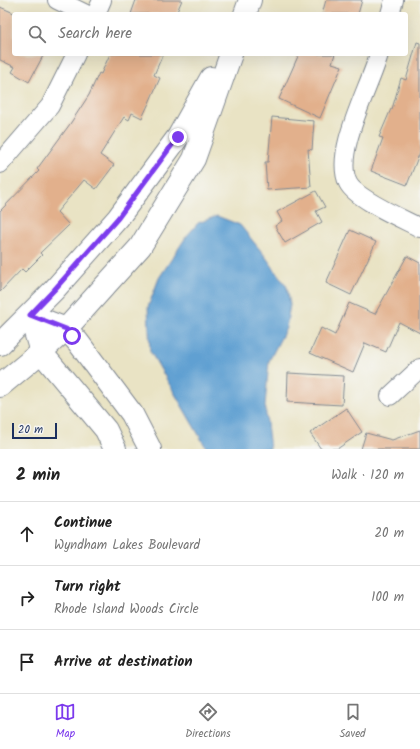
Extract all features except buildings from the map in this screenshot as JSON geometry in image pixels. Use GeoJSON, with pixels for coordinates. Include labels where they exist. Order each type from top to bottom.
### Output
{"type":"FeatureCollection","features":[{"type":"Feature","properties":{"kind":"street"},"geometry":{"type":"LineString","coordinates":[[57,0],[82,12]]}},
{"type":"Feature","properties":{"kind":"street"},"geometry":{"type":"LineString","coordinates":[[97,12],[102,0]]}},
{"type":"Feature","properties":{"kind":"street"},"geometry":{"type":"LineString","coordinates":[[246,12],[250,0]]}},
{"type":"Feature","properties":{"kind":"street"},"geometry":{"type":"LineString","coordinates":[[391,12],[394,0]]}},
{"type":"Feature","properties":{"kind":"street"},"geometry":{"type":"LineString","coordinates":[[0,164],[50,106],[75,56]]}},
{"type":"Feature","properties":{"kind":"street"},"geometry":{"type":"LineString","coordinates":[[0,344],[54,290],[127,206],[178,137],[223,56]]}},
{"type":"Feature","properties":{"kind":"street"},"geometry":{"type":"LineString","coordinates":[[0,386],[66,329],[140,247],[194,159],[230,56]]}},
{"type":"Feature","properties":{"kind":"street"},"geometry":{"type":"LineString","coordinates":[[378,56],[348,138],[343,161],[348,183],[366,200],[420,228]]}},
{"type":"Feature","properties":{"kind":"street"},"geometry":{"type":"LineString","coordinates":[[30,315],[66,329],[78,342],[132,414],[150,449]]}},
{"type":"Feature","properties":{"kind":"street"},"geometry":{"type":"LineString","coordinates":[[30,315],[41,352],[106,430],[116,449]]}},
{"type":"Feature","properties":{"kind":"street"},"geometry":{"type":"LineString","coordinates":[[390,396],[420,368]]}},
{"type":"Feature","properties":{"kind":"water"},"geometry":{"type":"Polygon","coordinates":[[[217,216],[240,225],[287,287],[290,305],[286,328],[269,361],[265,406],[270,449],[207,449],[150,351],[148,307],[159,278],[186,237],[198,223],[217,216]]]}},
{"type":"Feature","properties":{"kind":"route"},"geometry":{"type":"LineString","coordinates":[[72,336],[66,329],[30,315],[118,218],[178,137]]}}]}
